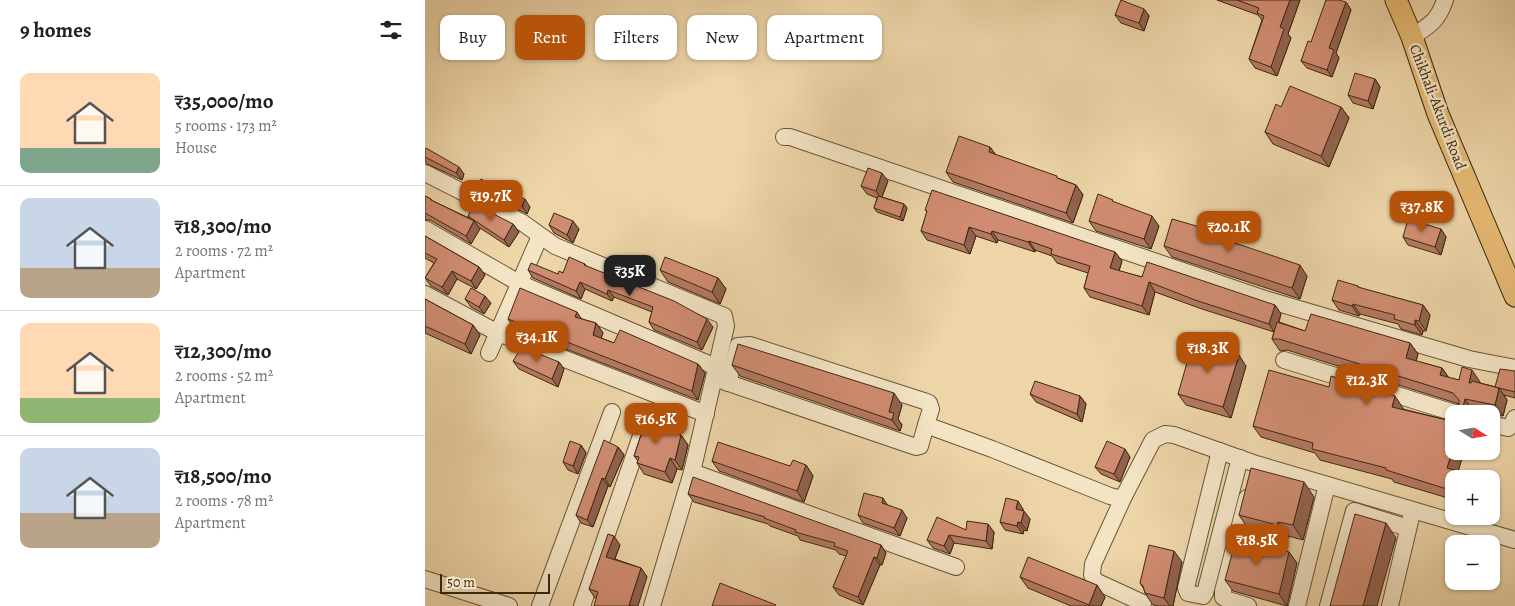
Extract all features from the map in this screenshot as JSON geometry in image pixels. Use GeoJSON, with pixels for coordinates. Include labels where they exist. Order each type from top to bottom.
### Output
{"type":"FeatureCollection","features":[{"type":"Feature","properties":{"kind":"main road","name":"Chikhali-Akurdi Road"},"geometry":{"type":"LineString","coordinates":[[1396,0],[1412,37],[1438,114],[1515,296]]}},
{"type":"Feature","properties":{"kind":"street"},"geometry":{"type":"LineString","coordinates":[[1412,37],[1433,23],[1441,14],[1445,0]]}},
{"type":"Feature","properties":{"kind":"street"},"geometry":{"type":"LineString","coordinates":[[784,137],[791,137],[1268,300],[1469,359],[1515,368]]}},
{"type":"Feature","properties":{"kind":"street"},"geometry":{"type":"LineString","coordinates":[[425,173],[523,224],[555,246],[724,316],[725,326],[719,376],[706,414],[692,472],[652,606]]}},
{"type":"Feature","properties":{"kind":"street"},"geometry":{"type":"LineString","coordinates":[[425,229],[519,283],[719,376],[916,446],[920,446],[922,443],[931,409],[929,404],[924,401],[750,344],[738,346],[719,376]]}},
{"type":"Feature","properties":{"kind":"street"},"geometry":{"type":"LineString","coordinates":[[489,353],[539,236]]}},
{"type":"Feature","properties":{"kind":"street"},"geometry":{"type":"LineString","coordinates":[[425,294],[498,333],[706,414]]}},
{"type":"Feature","properties":{"kind":"street"},"geometry":{"type":"LineString","coordinates":[[1284,360],[1445,410]]}},
{"type":"Feature","properties":{"kind":"street"},"geometry":{"type":"LineString","coordinates":[[540,606],[612,412]]}},
{"type":"Feature","properties":{"kind":"street"},"geometry":{"type":"LineString","coordinates":[[1500,426],[1508,428],[1515,418]]}},
{"type":"Feature","properties":{"kind":"street"},"geometry":{"type":"LineString","coordinates":[[926,425],[993,448],[1110,496],[1118,498],[1124,496]]}},
{"type":"Feature","properties":{"kind":"street"},"geometry":{"type":"LineString","coordinates":[[582,606],[643,430]]}},
{"type":"Feature","properties":{"kind":"street"},"geometry":{"type":"LineString","coordinates":[[1143,604],[1095,580],[1091,575],[1093,564],[1124,496],[1153,440],[1165,434],[1174,435],[1256,464],[1515,540]]}},
{"type":"Feature","properties":{"kind":"street"},"geometry":{"type":"LineString","coordinates":[[1220,451],[1185,588],[1188,593],[1200,596],[1203,596],[1205,593],[1240,458]]}},
{"type":"Feature","properties":{"kind":"street"},"geometry":{"type":"LineString","coordinates":[[1248,606],[1223,597],[1223,591],[1256,464]]}},
{"type":"Feature","properties":{"kind":"street"},"geometry":{"type":"LineString","coordinates":[[692,472],[956,567]]}},
{"type":"Feature","properties":{"kind":"street"},"geometry":{"type":"LineString","coordinates":[[1297,606],[1327,485]]}},
{"type":"Feature","properties":{"kind":"street"},"geometry":{"type":"LineString","coordinates":[[1390,606],[1413,510]]}},
{"type":"Feature","properties":{"kind":"street"},"geometry":{"type":"LineString","coordinates":[[1328,606],[1354,512],[1408,528]]}},
{"type":"Feature","properties":{"kind":"street"},"geometry":{"type":"LineString","coordinates":[[425,579],[509,606]]}},
{"type":"Feature","properties":{"kind":"building"},"geometry":{"type":"Polygon","coordinates":[[[1121,0],[1144,9],[1139,23],[1115,15],[1121,0]]]}},
{"type":"Feature","properties":{"kind":"building"},"geometry":{"type":"Polygon","coordinates":[[[1237,0],[1290,0],[1280,27],[1284,29],[1271,67],[1249,59],[1264,16],[1257,13],[1259,8],[1237,0]]]}},
{"type":"Feature","properties":{"kind":"building"},"geometry":{"type":"Polygon","coordinates":[[[1326,0],[1346,2],[1329,48],[1334,50],[1327,70],[1301,61],[1308,41],[1311,42],[1326,0]]]}},
{"type":"Feature","properties":{"kind":"building"},"geometry":{"type":"Polygon","coordinates":[[[1355,73],[1375,79],[1368,101],[1348,95],[1355,73]]]}},
{"type":"Feature","properties":{"kind":"building"},"geometry":{"type":"Polygon","coordinates":[[[1290,86],[1341,107],[1321,156],[1265,132],[1276,104],[1281,107],[1290,86]]]}},
{"type":"Feature","properties":{"kind":"building"},"geometry":{"type":"Polygon","coordinates":[[[959,136],[990,147],[989,152],[1057,176],[1057,178],[1076,185],[1066,213],[946,172],[959,136]]]}},
{"type":"Feature","properties":{"kind":"building"},"geometry":{"type":"Polygon","coordinates":[[[426,148],[459,167],[456,173],[425,157],[426,148]]]}},
{"type":"Feature","properties":{"kind":"building"},"geometry":{"type":"Polygon","coordinates":[[[868,168],[882,173],[876,191],[861,186],[868,168]]]}},
{"type":"Feature","properties":{"kind":"building"},"geometry":{"type":"Polygon","coordinates":[[[481,179],[525,199],[522,206],[478,184],[481,179]]]}},
{"type":"Feature","properties":{"kind":"building"},"geometry":{"type":"Polygon","coordinates":[[[932,190],[1115,252],[1110,268],[1142,277],[1147,262],[1275,305],[1269,324],[1195,300],[1149,282],[1142,306],[1084,288],[1090,266],[1051,254],[1052,249],[992,231],[991,234],[969,227],[964,245],[921,231],[927,211],[925,210],[932,190]]]}},
{"type":"Feature","properties":{"kind":"building"},"geometry":{"type":"Polygon","coordinates":[[[1098,194],[1152,216],[1144,239],[1089,221],[1098,194]]]}},
{"type":"Feature","properties":{"kind":"building"},"geometry":{"type":"Polygon","coordinates":[[[425,196],[474,221],[466,236],[425,213],[425,196]]]}},
{"type":"Feature","properties":{"kind":"building"},"geometry":{"type":"Polygon","coordinates":[[[878,196],[904,204],[900,217],[874,208],[878,196]]]}},
{"type":"Feature","properties":{"kind":"building"},"geometry":{"type":"Polygon","coordinates":[[[474,204],[513,224],[504,240],[468,216],[474,204]]]}},
{"type":"Feature","properties":{"kind":"building"},"geometry":{"type":"Polygon","coordinates":[[[554,213],[573,221],[567,235],[549,225],[554,213]]]}},
{"type":"Feature","properties":{"kind":"building"},"geometry":{"type":"Polygon","coordinates":[[[1172,219],[1228,235],[1226,240],[1300,265],[1292,288],[1164,246],[1172,219]]]}},
{"type":"Feature","properties":{"kind":"building"},"geometry":{"type":"Polygon","coordinates":[[[1408,219],[1441,229],[1435,247],[1403,237],[1408,219]]]}},
{"type":"Feature","properties":{"kind":"building"},"geometry":{"type":"Polygon","coordinates":[[[425,236],[479,267],[471,281],[452,271],[442,287],[425,278],[437,259],[425,253],[425,236]]]}},
{"type":"Feature","properties":{"kind":"building"},"geometry":{"type":"Polygon","coordinates":[[[569,257],[584,265],[674,301],[707,319],[697,342],[649,322],[653,307],[608,290],[607,294],[580,282],[576,291],[528,270],[531,263],[558,274],[559,271],[563,273],[569,257]]]}},
{"type":"Feature","properties":{"kind":"building"},"geometry":{"type":"Polygon","coordinates":[[[665,257],[718,278],[712,292],[660,270],[665,257]]]}},
{"type":"Feature","properties":{"kind":"building"},"geometry":{"type":"Polygon","coordinates":[[[1338,280],[1423,305],[1419,321],[1415,320],[1415,325],[1394,319],[1395,315],[1332,300],[1338,280]]]}},
{"type":"Feature","properties":{"kind":"building"},"geometry":{"type":"Polygon","coordinates":[[[471,288],[485,296],[479,307],[465,299],[471,288]]]}},
{"type":"Feature","properties":{"kind":"building"},"geometry":{"type":"Polygon","coordinates":[[[520,288],[577,312],[575,317],[596,323],[593,335],[614,343],[620,330],[698,364],[692,391],[508,319],[520,288]]]}},
{"type":"Feature","properties":{"kind":"building"},"geometry":{"type":"Polygon","coordinates":[[[425,299],[473,325],[465,344],[425,326],[425,299]]]}},
{"type":"Feature","properties":{"kind":"building"},"geometry":{"type":"Polygon","coordinates":[[[1311,314],[1410,343],[1406,358],[1442,368],[1440,375],[1459,380],[1462,367],[1472,370],[1469,383],[1472,381],[1499,388],[1495,405],[1465,399],[1463,405],[1459,405],[1459,400],[1453,393],[1279,339],[1272,339],[1277,322],[1305,331],[1311,314]]]}},
{"type":"Feature","properties":{"kind":"building"},"geometry":{"type":"Polygon","coordinates":[[[1193,342],[1239,355],[1223,407],[1178,394],[1193,342]]]}},
{"type":"Feature","properties":{"kind":"building"},"geometry":{"type":"Polygon","coordinates":[[[738,344],[894,393],[889,412],[894,413],[892,420],[732,365],[738,344]]]}},
{"type":"Feature","properties":{"kind":"building"},"geometry":{"type":"Polygon","coordinates":[[[522,347],[559,362],[552,379],[513,361],[522,347]]]}},
{"type":"Feature","properties":{"kind":"building"},"geometry":{"type":"Polygon","coordinates":[[[1500,369],[1515,371],[1515,392],[1495,387],[1500,369]]]}},
{"type":"Feature","properties":{"kind":"building"},"geometry":{"type":"Polygon","coordinates":[[[1269,370],[1329,387],[1331,376],[1395,396],[1392,407],[1445,420],[1445,460],[1450,460],[1447,468],[1454,470],[1445,470],[1445,488],[1386,470],[1386,468],[1312,449],[1313,443],[1253,426],[1269,370]]]}},
{"type":"Feature","properties":{"kind":"building"},"geometry":{"type":"Polygon","coordinates":[[[1035,381],[1080,396],[1077,414],[1030,394],[1035,381]]]}},
{"type":"Feature","properties":{"kind":"building"},"geometry":{"type":"Polygon","coordinates":[[[641,406],[652,410],[648,424],[681,435],[675,460],[670,458],[665,472],[637,463],[639,457],[634,456],[645,423],[644,414],[639,410],[641,406]]]}},
{"type":"Feature","properties":{"kind":"building"},"geometry":{"type":"Polygon","coordinates":[[[604,440],[618,447],[605,479],[602,478],[587,520],[576,515],[604,440]]]}},
{"type":"Feature","properties":{"kind":"building"},"geometry":{"type":"Polygon","coordinates":[[[570,441],[581,445],[573,466],[563,462],[570,441]]]}},
{"type":"Feature","properties":{"kind":"building"},"geometry":{"type":"Polygon","coordinates":[[[1107,441],[1125,449],[1114,474],[1095,467],[1107,441]]]}},
{"type":"Feature","properties":{"kind":"building"},"geometry":{"type":"Polygon","coordinates":[[[718,442],[790,466],[793,460],[806,465],[797,491],[712,461],[718,442]]]}},
{"type":"Feature","properties":{"kind":"building"},"geometry":{"type":"Polygon","coordinates":[[[1251,468],[1304,482],[1293,525],[1278,522],[1277,525],[1239,515],[1251,468]]]}},
{"type":"Feature","properties":{"kind":"building"},"geometry":{"type":"Polygon","coordinates":[[[693,477],[881,545],[877,558],[874,557],[858,597],[833,587],[848,551],[834,546],[835,543],[795,532],[796,530],[765,517],[688,494],[693,477]]]}},
{"type":"Feature","properties":{"kind":"building"},"geometry":{"type":"Polygon","coordinates":[[[864,493],[883,498],[882,503],[902,510],[894,528],[858,515],[864,493]]]}},
{"type":"Feature","properties":{"kind":"building"},"geometry":{"type":"Polygon","coordinates":[[[1006,498],[1018,501],[1016,509],[1024,511],[1021,523],[1018,522],[1017,526],[1000,522],[1006,498]]]}},
{"type":"Feature","properties":{"kind":"building"},"geometry":{"type":"Polygon","coordinates":[[[1355,514],[1386,523],[1363,606],[1330,606],[1355,514]]]}},
{"type":"Feature","properties":{"kind":"building"},"geometry":{"type":"Polygon","coordinates":[[[937,517],[966,530],[967,521],[988,524],[986,541],[949,535],[944,546],[927,540],[937,517]]]}},
{"type":"Feature","properties":{"kind":"building"},"geometry":{"type":"Polygon","coordinates":[[[608,534],[614,536],[606,557],[641,568],[629,605],[631,606],[594,606],[598,592],[589,589],[608,534]]]}},
{"type":"Feature","properties":{"kind":"building"},"geometry":{"type":"Polygon","coordinates":[[[1236,539],[1289,552],[1279,594],[1225,580],[1236,539]]]}},
{"type":"Feature","properties":{"kind":"building"},"geometry":{"type":"Polygon","coordinates":[[[1149,545],[1174,551],[1164,598],[1145,593],[1140,583],[1149,545]]]}},
{"type":"Feature","properties":{"kind":"building"},"geometry":{"type":"Polygon","coordinates":[[[1028,557],[1097,585],[1089,605],[1020,577],[1028,557]]]}},
{"type":"Feature","properties":{"kind":"building"},"geometry":{"type":"Polygon","coordinates":[[[720,583],[776,605],[712,606],[720,583]]]}}]}
